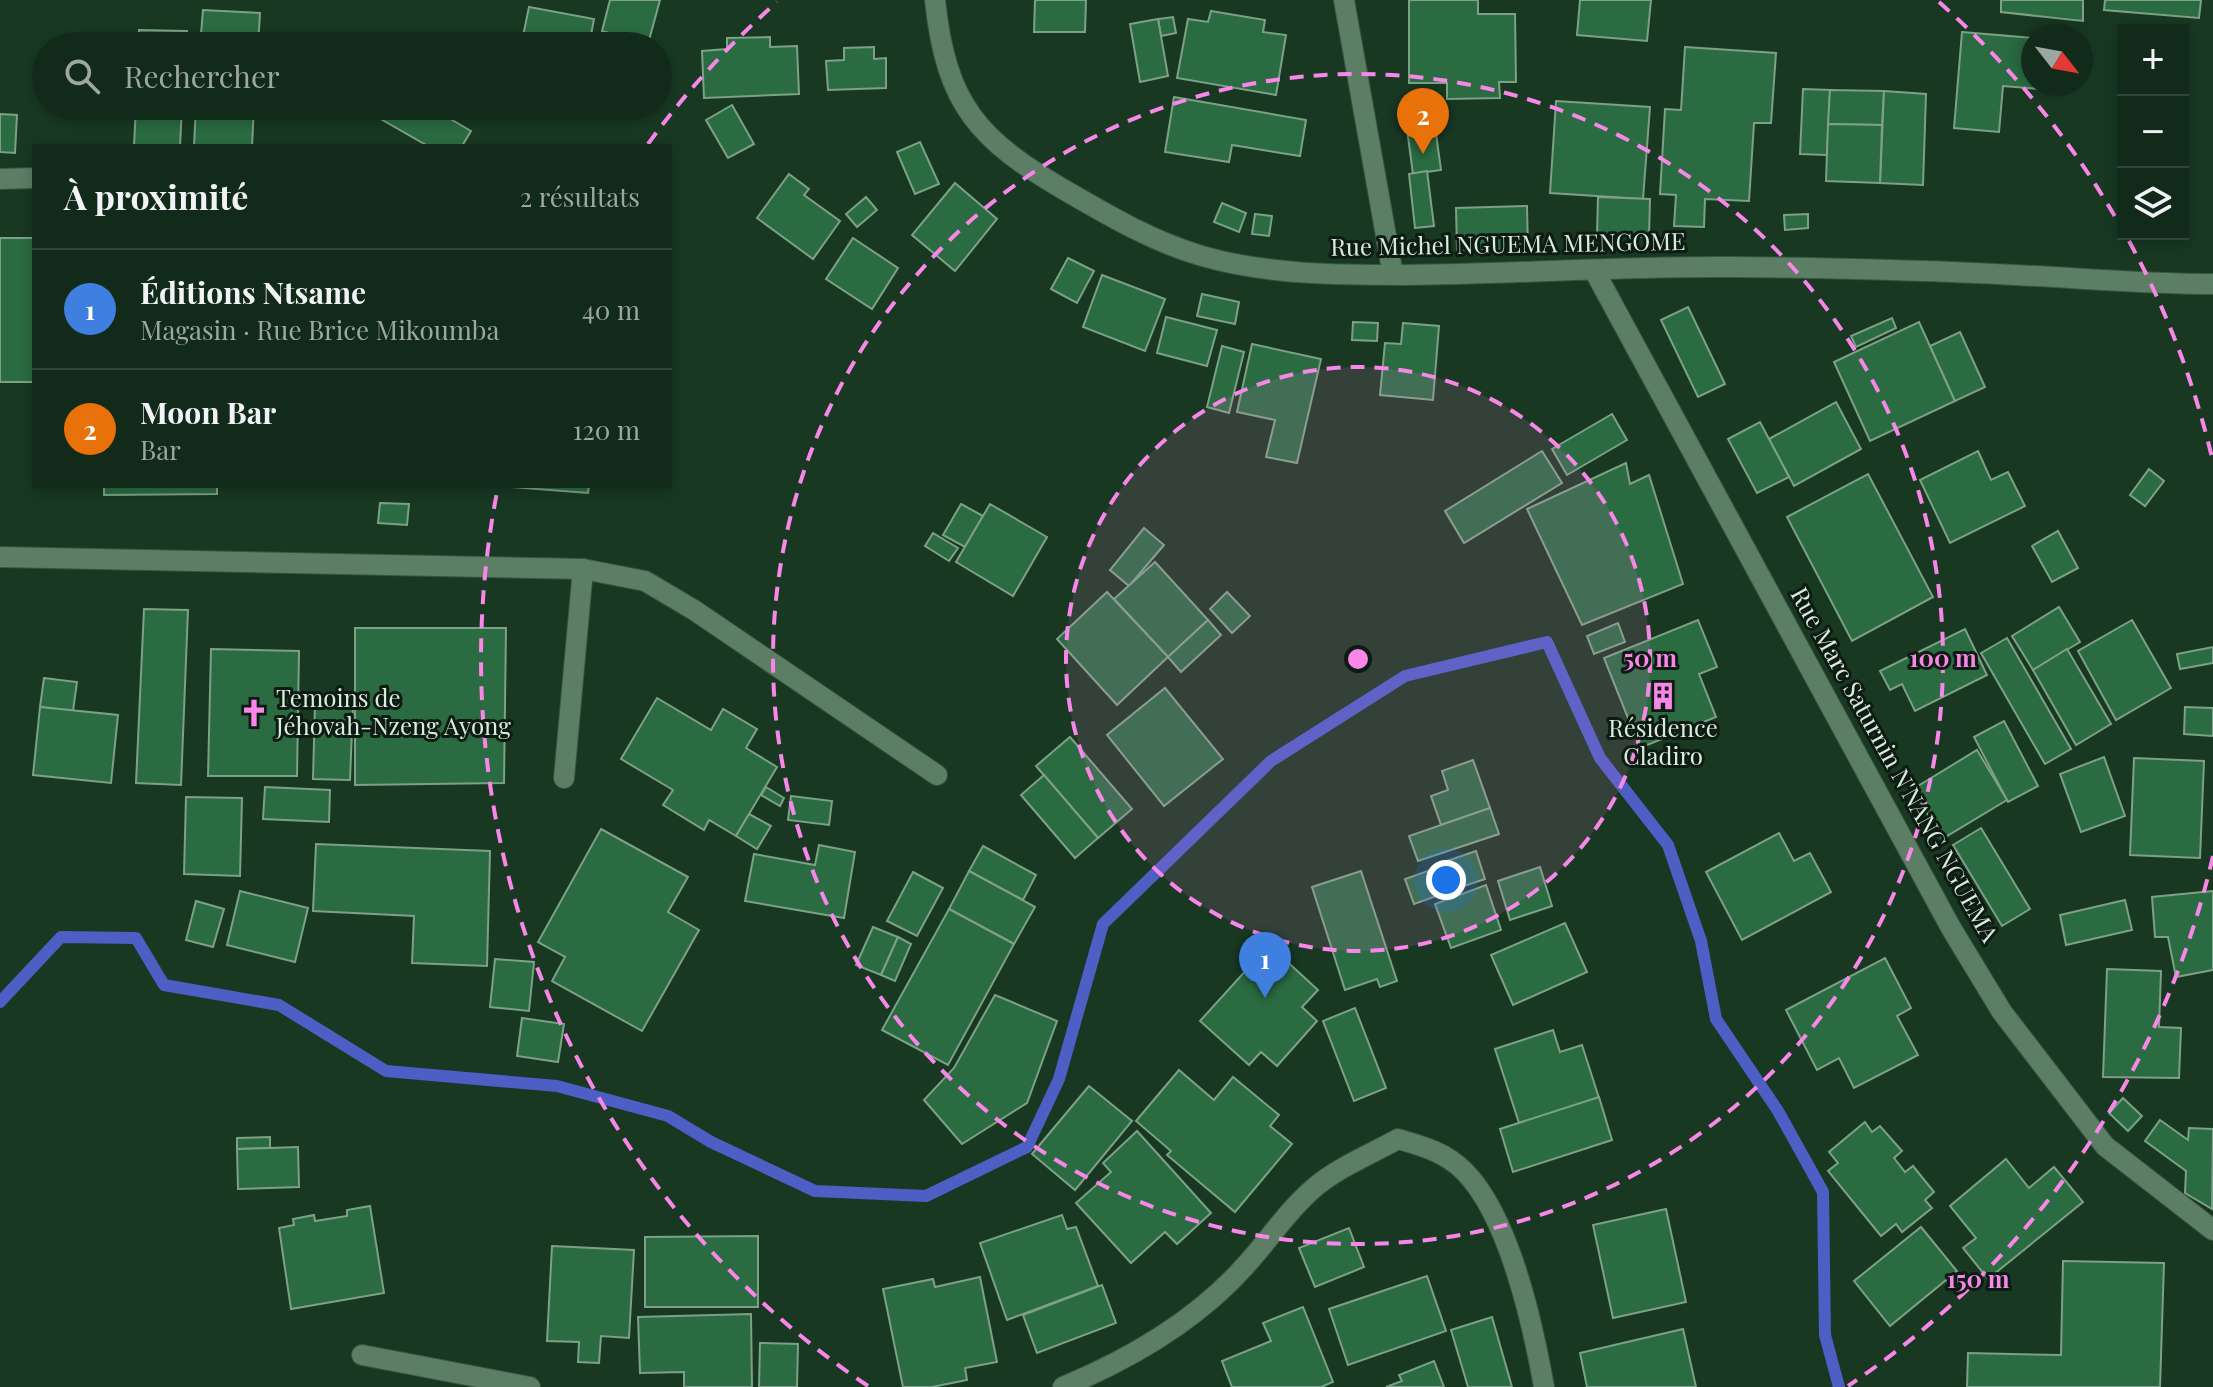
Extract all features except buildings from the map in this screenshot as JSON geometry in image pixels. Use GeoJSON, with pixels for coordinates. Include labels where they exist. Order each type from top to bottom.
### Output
{"type":"FeatureCollection","features":[{"type":"Feature","properties":{"kind":"street","name":"Rue Michel NGUEMA MENGOME"},"geometry":{"type":"LineString","coordinates":[[935,0],[940,46],[952,84],[969,117],[1049,181],[1143,233],[1202,256],[1261,268],[1393,275],[1727,267],[2213,284]]}},
{"type":"Feature","properties":{"kind":"street"},"geometry":{"type":"LineString","coordinates":[[1344,0],[1393,275]]}},
{"type":"Feature","properties":{"kind":"street"},"geometry":{"type":"LineString","coordinates":[[0,179],[32,178]]}},
{"type":"Feature","properties":{"kind":"street","name":"Rue Marc Saturnin N'NANG NGUEMA"},"geometry":{"type":"LineString","coordinates":[[1595,272],[1951,928],[2002,1012],[2105,1146],[2213,1230]]}},
{"type":"Feature","properties":{"kind":"street"},"geometry":{"type":"LineString","coordinates":[[0,557],[583,569],[645,581],[682,602],[937,775]]}},
{"type":"Feature","properties":{"kind":"street"},"geometry":{"type":"LineString","coordinates":[[564,778],[583,569]]}},
{"type":"Feature","properties":{"kind":"street"},"geometry":{"type":"LineString","coordinates":[[1063,1387],[1155,1341],[1206,1305],[1246,1266],[1276,1226],[1315,1186],[1398,1139],[1433,1148],[1464,1171],[1489,1206],[1524,1297],[1544,1387]]}},
{"type":"Feature","properties":{"kind":"street"},"geometry":{"type":"LineString","coordinates":[[362,1355],[530,1387]]}},
{"type":"Feature","properties":{"kind":"waterway"},"geometry":{"type":"LineString","coordinates":[[0,1002],[61,937],[136,938],[164,985],[279,1005],[386,1071],[557,1086],[668,1116],[711,1142],[815,1191],[926,1196],[1027,1147],[1059,1079],[1103,924],[1271,761],[1405,676],[1547,642],[1600,758],[1668,845],[1701,941],[1716,1019],[1778,1111],[1823,1192],[1825,1335],[1839,1387]]}},
{"type":"Feature","properties":{"kind":"place","name":"Moon Bar"},"geometry":{"type":"Point","coordinates":[1423,154]}},
{"type":"Feature","properties":{"kind":"place","name":"Résidence Cladiro"},"geometry":{"type":"Point","coordinates":[1663,696]}},
{"type":"Feature","properties":{"kind":"place","name":"Temoins de Jéhovah-Nzeng Ayong"},"geometry":{"type":"Point","coordinates":[254,713]}},
{"type":"Feature","properties":{"kind":"place","name":"Éditions Ntsame"},"geometry":{"type":"Point","coordinates":[1265,998]}}]}
